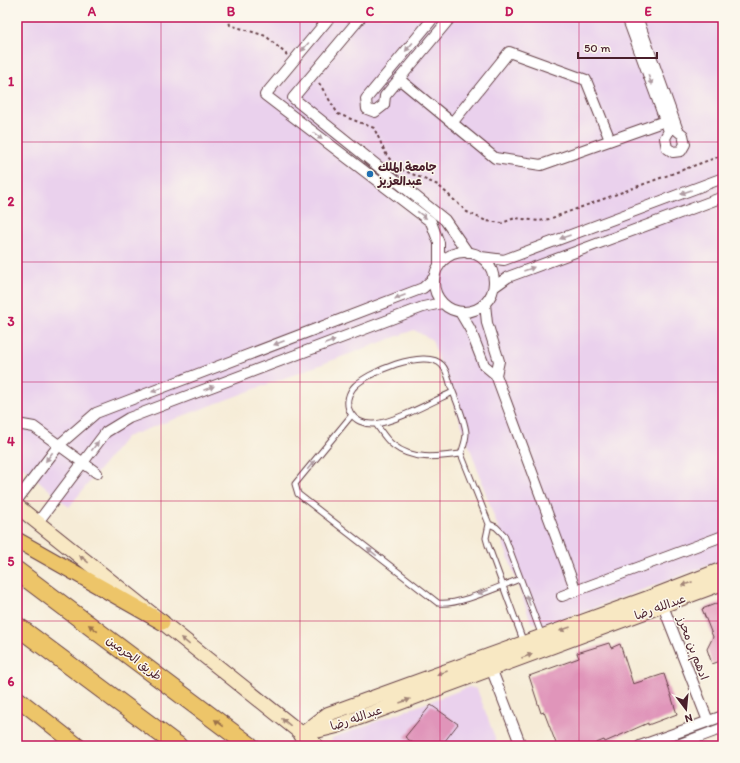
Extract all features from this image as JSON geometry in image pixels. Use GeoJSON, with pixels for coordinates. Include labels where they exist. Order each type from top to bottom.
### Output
{"type":"FeatureCollection","features":[{"type":"Feature","properties":{"kind":"highway","name":"طريق الحرمين"},"geometry":{"type":"LineString","coordinates":[[17,571],[250,746]]}},
{"type":"Feature","properties":{"kind":"highway"},"geometry":{"type":"LineString","coordinates":[[17,626],[178,746]]}},
{"type":"Feature","properties":{"kind":"main road"},"geometry":{"type":"LineString","coordinates":[[17,540],[162,622]]}},
{"type":"Feature","properties":{"kind":"main road"},"geometry":{"type":"LineString","coordinates":[[17,698],[78,746]]}},
{"type":"Feature","properties":{"kind":"street"},"geometry":{"type":"LineString","coordinates":[[330,17],[265,95],[431,222],[439,242],[439,266]]}},
{"type":"Feature","properties":{"kind":"street"},"geometry":{"type":"LineString","coordinates":[[361,17],[293,98],[445,220],[468,253]]}},
{"type":"Feature","properties":{"kind":"street"},"geometry":{"type":"LineString","coordinates":[[434,17],[366,99],[367,109],[375,112],[384,105],[385,96],[451,17]]}},
{"type":"Feature","properties":{"kind":"street"},"geometry":{"type":"LineString","coordinates":[[627,17],[669,131],[665,138],[667,148],[673,152],[681,151],[685,144],[683,135],[678,131],[637,17]]}},
{"type":"Feature","properties":{"kind":"street"},"geometry":{"type":"LineString","coordinates":[[452,122],[509,52],[586,80],[610,140]]}},
{"type":"Feature","properties":{"kind":"street"},"geometry":{"type":"LineString","coordinates":[[399,79],[495,158],[541,165],[665,121]]}},
{"type":"Feature","properties":{"kind":"street"},"geometry":{"type":"LineString","coordinates":[[17,500],[59,445],[96,413],[423,288],[434,278],[439,266],[449,256],[461,252],[481,257],[504,260],[723,178]]}},
{"type":"Feature","properties":{"kind":"street"},"geometry":{"type":"LineString","coordinates":[[494,287],[508,277],[723,197]]}},
{"type":"Feature","properties":{"kind":"street"},"geometry":{"type":"LineString","coordinates":[[434,278],[435,292],[442,303],[453,311],[473,311],[485,304],[494,287],[493,273],[481,257]]}},
{"type":"Feature","properties":{"kind":"street"},"geometry":{"type":"LineString","coordinates":[[38,522],[106,432],[129,418],[423,307],[442,303]]}},
{"type":"Feature","properties":{"kind":"street"},"geometry":{"type":"LineString","coordinates":[[485,304],[487,323],[499,361],[496,375]]}},
{"type":"Feature","properties":{"kind":"street"},"geometry":{"type":"LineString","coordinates":[[460,312],[470,329],[484,365],[496,375],[576,591]]}},
{"type":"Feature","properties":{"kind":"street"},"geometry":{"type":"LineString","coordinates":[[17,424],[34,427],[97,473]]}},
{"type":"Feature","properties":{"kind":"street"},"geometry":{"type":"LineString","coordinates":[[17,506],[301,735],[317,746]]}},
{"type":"Feature","properties":{"kind":"street"},"geometry":{"type":"LineString","coordinates":[[562,596],[723,536]]}},
{"type":"Feature","properties":{"kind":"street","name":"عبدالله رضا"},"geometry":{"type":"LineString","coordinates":[[301,735],[328,714],[542,637],[723,569]]}},
{"type":"Feature","properties":{"kind":"street","name":"عبدالله رضا"},"geometry":{"type":"LineString","coordinates":[[301,735],[337,726],[723,583]]}},
{"type":"Feature","properties":{"kind":"street","name":"ادهم بن محرز"},"geometry":{"type":"LineString","coordinates":[[663,606],[708,721]]}},
{"type":"Feature","properties":{"kind":"street"},"geometry":{"type":"LineString","coordinates":[[492,668],[520,746]]}},
{"type":"Feature","properties":{"kind":"street"},"geometry":{"type":"LineString","coordinates":[[640,746],[723,716]]}},
{"type":"Feature","properties":{"kind":"street"},"geometry":{"type":"LineString","coordinates":[[675,746],[723,728]]}},
{"type":"Feature","properties":{"kind":"lane"},"geometry":{"type":"LineString","coordinates":[[453,392],[376,424],[357,421],[351,416],[348,406],[349,396],[354,387],[368,377],[400,363],[419,359],[436,361],[442,365],[453,392],[466,432],[461,454],[489,524],[486,538],[524,643]]}},
{"type":"Feature","properties":{"kind":"lane"},"geometry":{"type":"LineString","coordinates":[[351,416],[295,484],[295,490],[298,494],[438,603],[445,604],[456,601],[520,579]]}},
{"type":"Feature","properties":{"kind":"lane"},"geometry":{"type":"LineString","coordinates":[[376,424],[392,445],[404,452],[418,457],[461,454]]}},
{"type":"Feature","properties":{"kind":"lane"},"geometry":{"type":"LineString","coordinates":[[489,524],[496,527],[504,535],[542,637]]}},
{"type":"Feature","properties":{"kind":"path"},"geometry":{"type":"LineString","coordinates":[[228,17],[230,25],[266,36],[294,61]]}},
{"type":"Feature","properties":{"kind":"path"},"geometry":{"type":"LineString","coordinates":[[311,76],[320,84],[338,114],[374,128],[387,156],[398,168],[438,186],[467,212],[486,222],[502,223],[514,218],[539,221],[549,219],[723,155]]}},
{"type":"Feature","properties":{"kind":"shaded area","name":"جامعة الملك عبدالعزيز"},"geometry":{"type":"Polygon","coordinates":[[[17,17],[723,17],[723,560],[544,626],[531,622],[432,340],[414,330],[126,437],[69,507],[17,462],[17,17]]]}},
{"type":"Feature","properties":{"kind":"shaded area"},"geometry":{"type":"Polygon","coordinates":[[[469,687],[477,689],[498,746],[331,745],[332,738],[469,687]]]}},
{"type":"Feature","properties":{"kind":"building"},"geometry":{"type":"Polygon","coordinates":[[[723,601],[723,660],[712,664],[707,649],[713,637],[702,609],[723,601]]]}},
{"type":"Feature","properties":{"kind":"building"},"geometry":{"type":"Polygon","coordinates":[[[609,643],[611,648],[620,644],[633,684],[664,674],[677,714],[648,725],[648,723],[605,742],[604,740],[589,746],[557,746],[544,712],[541,713],[529,676],[579,658],[577,653],[609,643]]]}},
{"type":"Feature","properties":{"kind":"building"},"geometry":{"type":"Polygon","coordinates":[[[431,705],[458,724],[441,746],[417,746],[405,737],[431,705]]]}},
{"type":"Feature","properties":{"kind":"place","name":"جامعة الملك عبدالعزيز"},"geometry":{"type":"Point","coordinates":[370,174]}}]}
